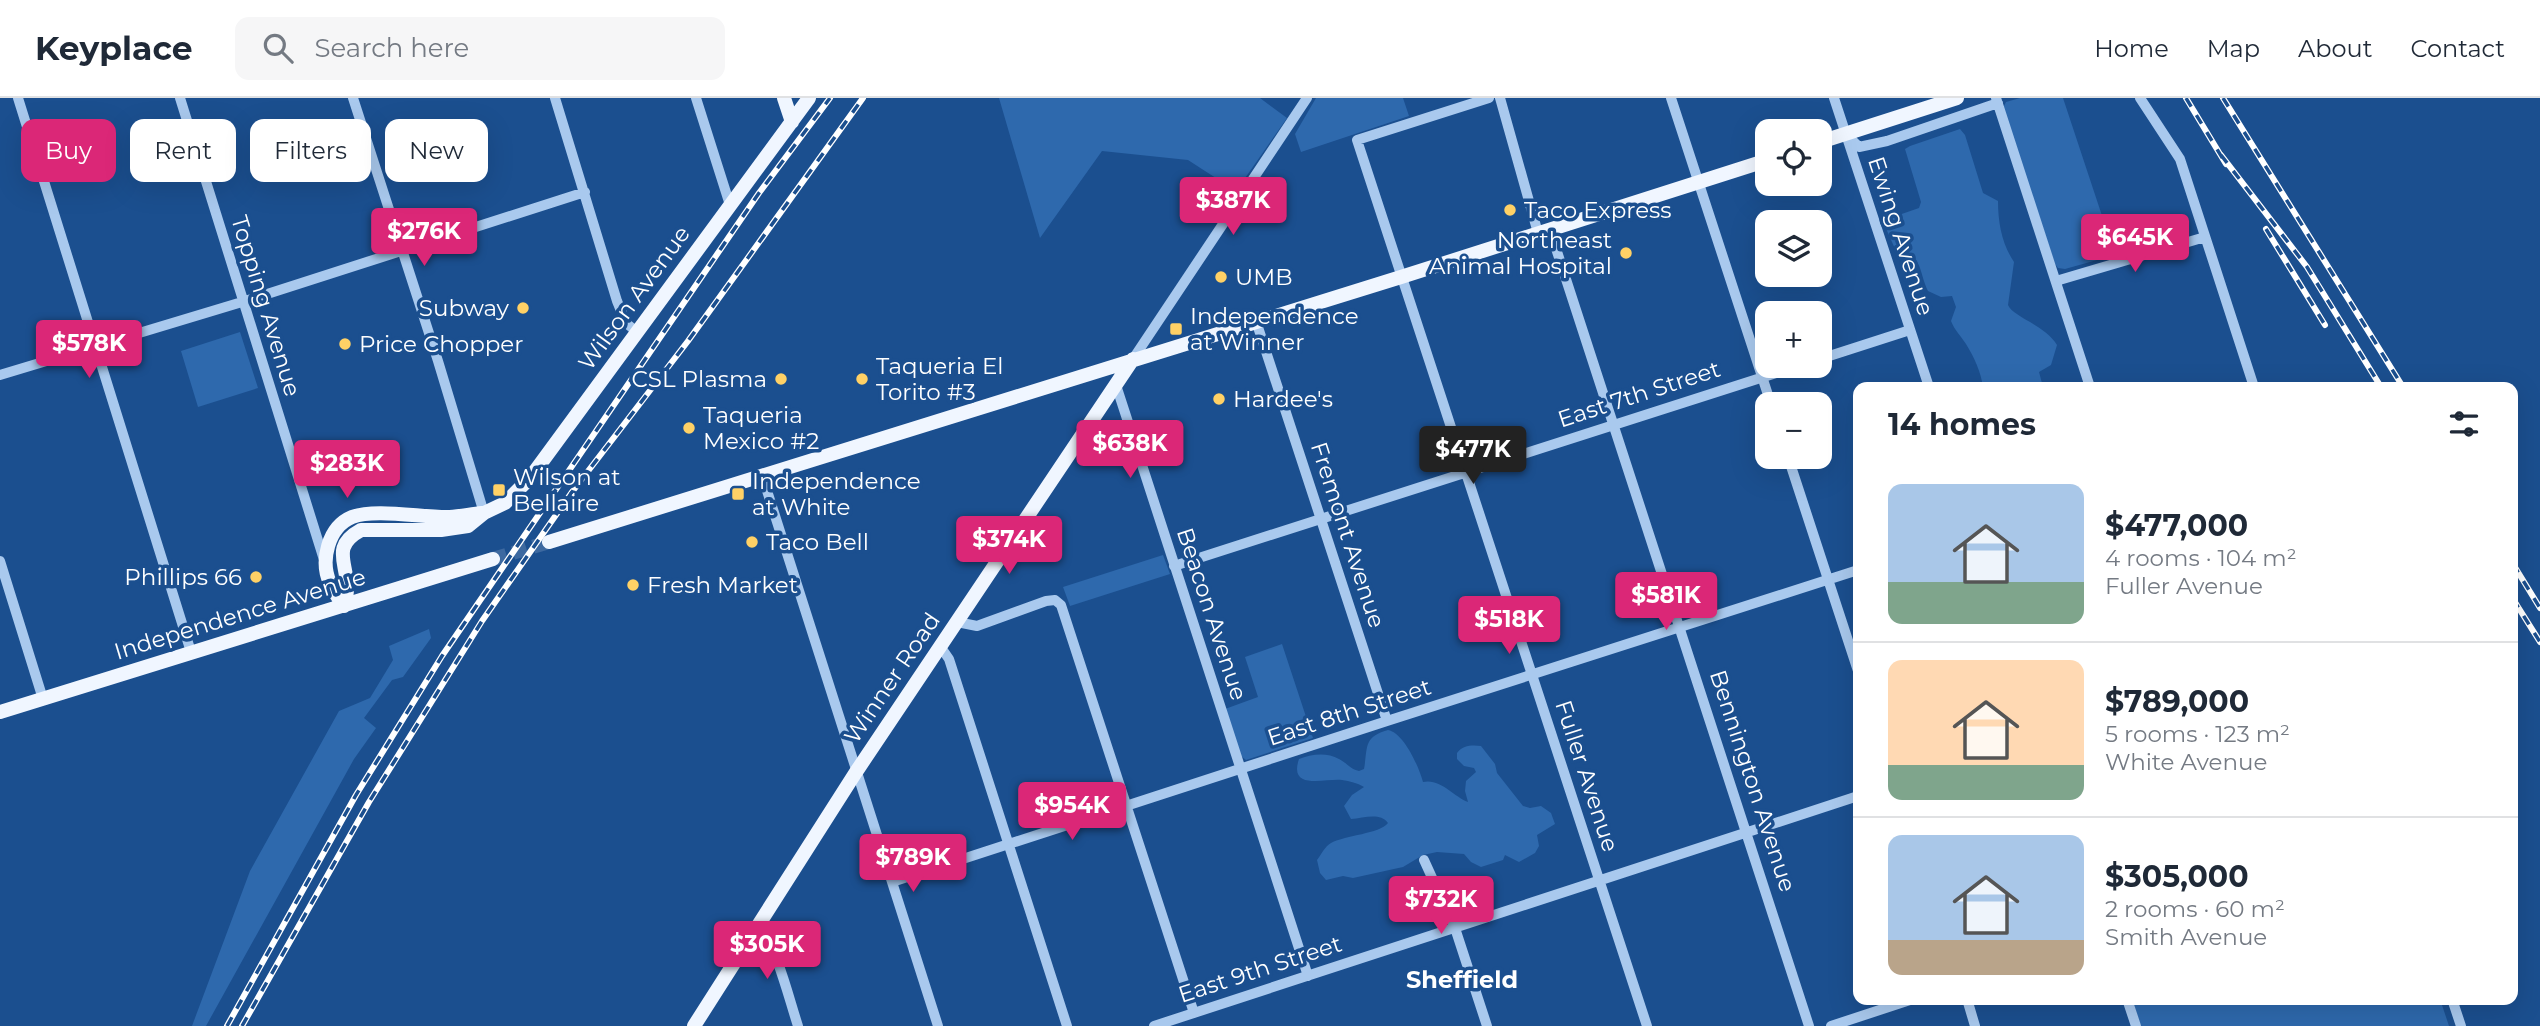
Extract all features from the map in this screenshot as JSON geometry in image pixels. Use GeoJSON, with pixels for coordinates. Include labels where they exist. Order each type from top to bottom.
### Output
{"type":"FeatureCollection","features":[{"type":"Feature","properties":{"kind":"main road"},"geometry":{"type":"LineString","coordinates":[[784,98],[792,122]]}},
{"type":"Feature","properties":{"kind":"main road","name":"Wilson Avenue"},"geometry":{"type":"LineString","coordinates":[[344,606],[347,587],[342,557],[344,545],[350,536],[361,530],[441,530],[468,526],[484,513],[505,503],[530,478],[809,98]]}},
{"type":"Feature","properties":{"kind":"main road"},"geometry":{"type":"LineString","coordinates":[[1832,138],[1956,98]]}},
{"type":"Feature","properties":{"kind":"main road"},"geometry":{"type":"LineString","coordinates":[[549,542],[1755,165]]}},
{"type":"Feature","properties":{"kind":"main road","name":"Winner Road"},"geometry":{"type":"LineString","coordinates":[[694,1026],[856,772],[1133,359]]}},
{"type":"Feature","properties":{"kind":"main road","name":"Wilson Avenue"},"geometry":{"type":"LineString","coordinates":[[326,565],[330,539],[338,526],[352,517],[372,514],[450,517],[484,513]]}},
{"type":"Feature","properties":{"kind":"main road","name":"Independence Avenue"},"geometry":{"type":"LineString","coordinates":[[0,712],[493,559]]}},
{"type":"Feature","properties":{"kind":"main road"},"geometry":{"type":"LineString","coordinates":[[326,565],[329,582],[344,606]]}},
{"type":"Feature","properties":{"kind":"street"},"geometry":{"type":"LineString","coordinates":[[18,98],[191,652]]}},
{"type":"Feature","properties":{"kind":"street","name":"Topping Avenue"},"geometry":{"type":"LineString","coordinates":[[180,98],[326,565]]}},
{"type":"Feature","properties":{"kind":"street"},"geometry":{"type":"LineString","coordinates":[[353,98],[484,513]]}},
{"type":"Feature","properties":{"kind":"street"},"geometry":{"type":"LineString","coordinates":[[555,98],[617,301],[626,323],[637,332]]}},
{"type":"Feature","properties":{"kind":"street"},"geometry":{"type":"LineString","coordinates":[[696,98],[730,205]]}},
{"type":"Feature","properties":{"kind":"street"},"geometry":{"type":"LineString","coordinates":[[1133,359],[1307,98]]}},
{"type":"Feature","properties":{"kind":"street","name":"Fuller Avenue"},"geometry":{"type":"LineString","coordinates":[[1489,98],[1357,139],[1647,1026]]}},
{"type":"Feature","properties":{"kind":"street","name":"Bennington Avenue"},"geometry":{"type":"LineString","coordinates":[[1500,98],[1544,232],[1614,424],[1810,1026]]}},
{"type":"Feature","properties":{"kind":"street"},"geometry":{"type":"LineString","coordinates":[[1671,98],[1755,356]]}},
{"type":"Feature","properties":{"kind":"street","name":"Ewing Avenue"},"geometry":{"type":"LineString","coordinates":[[1834,98],[1926,382]]}},
{"type":"Feature","properties":{"kind":"street"},"geometry":{"type":"LineString","coordinates":[[2140,98],[2179,159],[2252,382]]}},
{"type":"Feature","properties":{"kind":"street"},"geometry":{"type":"LineString","coordinates":[[1845,133],[1859,147],[1887,141],[1999,100],[2088,382]]}},
{"type":"Feature","properties":{"kind":"street"},"geometry":{"type":"LineString","coordinates":[[0,375],[242,302],[585,192]]}},
{"type":"Feature","properties":{"kind":"street"},"geometry":{"type":"LineString","coordinates":[[2056,281],[2205,237]]}},
{"type":"Feature","properties":{"kind":"street","name":"Fremont Avenue"},"geometry":{"type":"LineString","coordinates":[[1256,321],[1387,721]]}},
{"type":"Feature","properties":{"kind":"street"},"geometry":{"type":"LineString","coordinates":[[1832,355],[1910,330]]}},
{"type":"Feature","properties":{"kind":"street","name":"East 7th Street"},"geometry":{"type":"LineString","coordinates":[[1174,566],[1759,378]]}},
{"type":"Feature","properties":{"kind":"street","name":"Beacon Avenue"},"geometry":{"type":"LineString","coordinates":[[1116,385],[1308,976]]}},
{"type":"Feature","properties":{"kind":"street"},"geometry":{"type":"LineString","coordinates":[[1792,469],[1853,656]]}},
{"type":"Feature","properties":{"kind":"street"},"geometry":{"type":"LineString","coordinates":[[762,475],[938,1026]]}},
{"type":"Feature","properties":{"kind":"street"},"geometry":{"type":"LineString","coordinates":[[0,561],[43,699]]}},
{"type":"Feature","properties":{"kind":"street","name":"East 8th Street"},"geometry":{"type":"LineString","coordinates":[[892,882],[1853,572]]}},
{"type":"Feature","properties":{"kind":"street"},"geometry":{"type":"LineString","coordinates":[[957,622],[977,626],[1046,601],[1055,600],[1061,605],[1194,1013]]}},
{"type":"Feature","properties":{"kind":"street"},"geometry":{"type":"LineString","coordinates":[[940,646],[949,659],[1067,1026]]}},
{"type":"Feature","properties":{"kind":"street","name":"East 9th Street"},"geometry":{"type":"LineString","coordinates":[[1161,1025],[1853,798]]}},
{"type":"Feature","properties":{"kind":"street"},"geometry":{"type":"LineString","coordinates":[[1424,860],[1455,928],[1487,1026]]}},
{"type":"Feature","properties":{"kind":"street"},"geometry":{"type":"LineString","coordinates":[[759,925],[769,939],[776,957],[798,1026]]}},
{"type":"Feature","properties":{"kind":"street"},"geometry":{"type":"LineString","coordinates":[[1831,1026],[1895,1005]]}},
{"type":"Feature","properties":{"kind":"street"},"geometry":{"type":"LineString","coordinates":[[1969,1005],[1975,1026]]}},
{"type":"Feature","properties":{"kind":"street"},"geometry":{"type":"LineString","coordinates":[[2129,1005],[2136,1026]]}},
{"type":"Feature","properties":{"kind":"street"},"geometry":{"type":"LineString","coordinates":[[2454,1005],[2461,1026]]}},
{"type":"Feature","properties":{"kind":"shaded area"},"geometry":{"type":"Polygon","coordinates":[[[999,98],[1260,98],[1287,118],[1236,191],[1188,160],[1102,151],[1040,238],[999,98]]]}},
{"type":"Feature","properties":{"kind":"shaded area"},"geometry":{"type":"Polygon","coordinates":[[[1316,98],[1403,98],[1409,116],[1301,152],[1295,134],[1316,98]]]}},
{"type":"Feature","properties":{"kind":"shaded area"},"geometry":{"type":"Polygon","coordinates":[[[2020,98],[2063,98],[2115,255],[2065,269],[2058,268],[2055,264],[2003,108],[2006,102],[2020,98]]]}},
{"type":"Feature","properties":{"kind":"shaded area"},"geometry":{"type":"Polygon","coordinates":[[[1960,129],[1965,135],[1983,193],[1998,201],[2002,233],[2014,262],[2008,305],[2016,314],[2045,332],[2057,345],[2051,365],[2039,372],[2042,382],[1982,382],[1974,359],[1951,321],[1956,307],[1952,296],[1941,297],[1928,291],[1916,260],[1896,251],[1884,224],[1893,217],[1919,208],[1921,202],[1905,149],[1960,129]]]}},
{"type":"Feature","properties":{"kind":"shaded area"},"geometry":{"type":"Polygon","coordinates":[[[240,332],[258,388],[198,407],[181,351],[240,332]]]}},
{"type":"Feature","properties":{"kind":"shaded area"},"geometry":{"type":"Polygon","coordinates":[[[1163,555],[1170,574],[1070,606],[1063,587],[1163,555]]]}},
{"type":"Feature","properties":{"kind":"shaded area"},"geometry":{"type":"Polygon","coordinates":[[[429,629],[431,638],[403,677],[392,680],[364,718],[376,728],[354,759],[206,1026],[192,1026],[250,871],[339,711],[370,698],[393,660],[389,646],[429,629]]]}},
{"type":"Feature","properties":{"kind":"shaded area"},"geometry":{"type":"Polygon","coordinates":[[[1282,644],[1313,738],[1246,760],[1241,756],[1225,709],[1258,697],[1245,657],[1282,644]]]}},
{"type":"Feature","properties":{"kind":"shaded area"},"geometry":{"type":"Polygon","coordinates":[[[1388,730],[1394,732],[1405,744],[1423,782],[1441,785],[1468,802],[1466,781],[1476,772],[1474,768],[1464,766],[1457,759],[1457,753],[1468,746],[1481,746],[1495,764],[1497,773],[1523,806],[1541,806],[1551,813],[1555,824],[1537,835],[1539,846],[1535,853],[1519,862],[1505,855],[1503,860],[1481,867],[1471,862],[1464,854],[1437,852],[1423,855],[1403,867],[1353,878],[1343,876],[1326,880],[1320,873],[1317,860],[1327,846],[1337,840],[1377,830],[1388,823],[1376,817],[1351,819],[1344,806],[1352,795],[1364,787],[1342,780],[1304,779],[1299,776],[1297,769],[1299,759],[1329,755],[1359,771],[1364,769],[1370,740],[1388,730]]]}},
{"type":"Feature","properties":{"kind":"shaded area"},"geometry":{"type":"Polygon","coordinates":[[[2134,1005],[2442,1005],[2449,1026],[2141,1026],[2134,1005]]]}},
{"type":"Feature","properties":{"kind":"tunnel"},"geometry":{"type":"LineString","coordinates":[[493,559],[549,542]]}},
{"type":"Feature","properties":{"kind":"railway"},"geometry":{"type":"LineString","coordinates":[[227,1026],[356,795],[442,656],[759,193],[830,98]]}},
{"type":"Feature","properties":{"kind":"railway"},"geometry":{"type":"LineString","coordinates":[[242,1026],[369,802],[482,621],[572,492],[688,341],[863,98]]}},
{"type":"Feature","properties":{"kind":"railway"},"geometry":{"type":"LineString","coordinates":[[2186,98],[2226,164]]}},
{"type":"Feature","properties":{"kind":"railway"},"geometry":{"type":"LineString","coordinates":[[2223,98],[2400,382]]}},
{"type":"Feature","properties":{"kind":"railway"},"geometry":{"type":"LineString","coordinates":[[2221,155],[2307,267],[2378,382]]}},
{"type":"Feature","properties":{"kind":"railway"},"geometry":{"type":"LineString","coordinates":[[2266,229],[2325,325]]}},
{"type":"Feature","properties":{"kind":"railway"},"geometry":{"type":"LineString","coordinates":[[2518,572],[2540,608]]}},
{"type":"Feature","properties":{"kind":"railway"},"geometry":{"type":"LineString","coordinates":[[2518,607],[2540,642]]}},
{"type":"Feature","properties":{"kind":"place","name":"Taco Express"},"geometry":{"type":"Point","coordinates":[1510,210]}},
{"type":"Feature","properties":{"kind":"place","name":"Northeast Animal Hospital"},"geometry":{"type":"Point","coordinates":[1626,253]}},
{"type":"Feature","properties":{"kind":"place","name":"UMB"},"geometry":{"type":"Point","coordinates":[1221,277]}},
{"type":"Feature","properties":{"kind":"place","name":"Subway"},"geometry":{"type":"Point","coordinates":[523,308]}},
{"type":"Feature","properties":{"kind":"place","name":"Independence at Winner"},"geometry":{"type":"Point","coordinates":[1176,329]}},
{"type":"Feature","properties":{"kind":"place","name":"Price Chopper"},"geometry":{"type":"Point","coordinates":[345,344]}},
{"type":"Feature","properties":{"kind":"place","name":"CSL Plasma"},"geometry":{"type":"Point","coordinates":[781,379]}},
{"type":"Feature","properties":{"kind":"place","name":"Taqueria El Torito #3"},"geometry":{"type":"Point","coordinates":[862,379]}},
{"type":"Feature","properties":{"kind":"place","name":"Hardee's"},"geometry":{"type":"Point","coordinates":[1219,399]}},
{"type":"Feature","properties":{"kind":"place","name":"Taqueria Mexico #2"},"geometry":{"type":"Point","coordinates":[689,428]}},
{"type":"Feature","properties":{"kind":"place","name":"Wilson at Bellaire"},"geometry":{"type":"Point","coordinates":[499,490]}},
{"type":"Feature","properties":{"kind":"place","name":"Independence at White"},"geometry":{"type":"Point","coordinates":[738,494]}},
{"type":"Feature","properties":{"kind":"place","name":"Taco Bell"},"geometry":{"type":"Point","coordinates":[752,542]}},
{"type":"Feature","properties":{"kind":"place","name":"Phillips 66"},"geometry":{"type":"Point","coordinates":[256,577]}},
{"type":"Feature","properties":{"kind":"place","name":"Fresh Market"},"geometry":{"type":"Point","coordinates":[633,585]}},
{"type":"Feature","properties":{"kind":"district","name":"Sheffield"},"geometry":{"type":"Point","coordinates":[1462,980]}}]}
